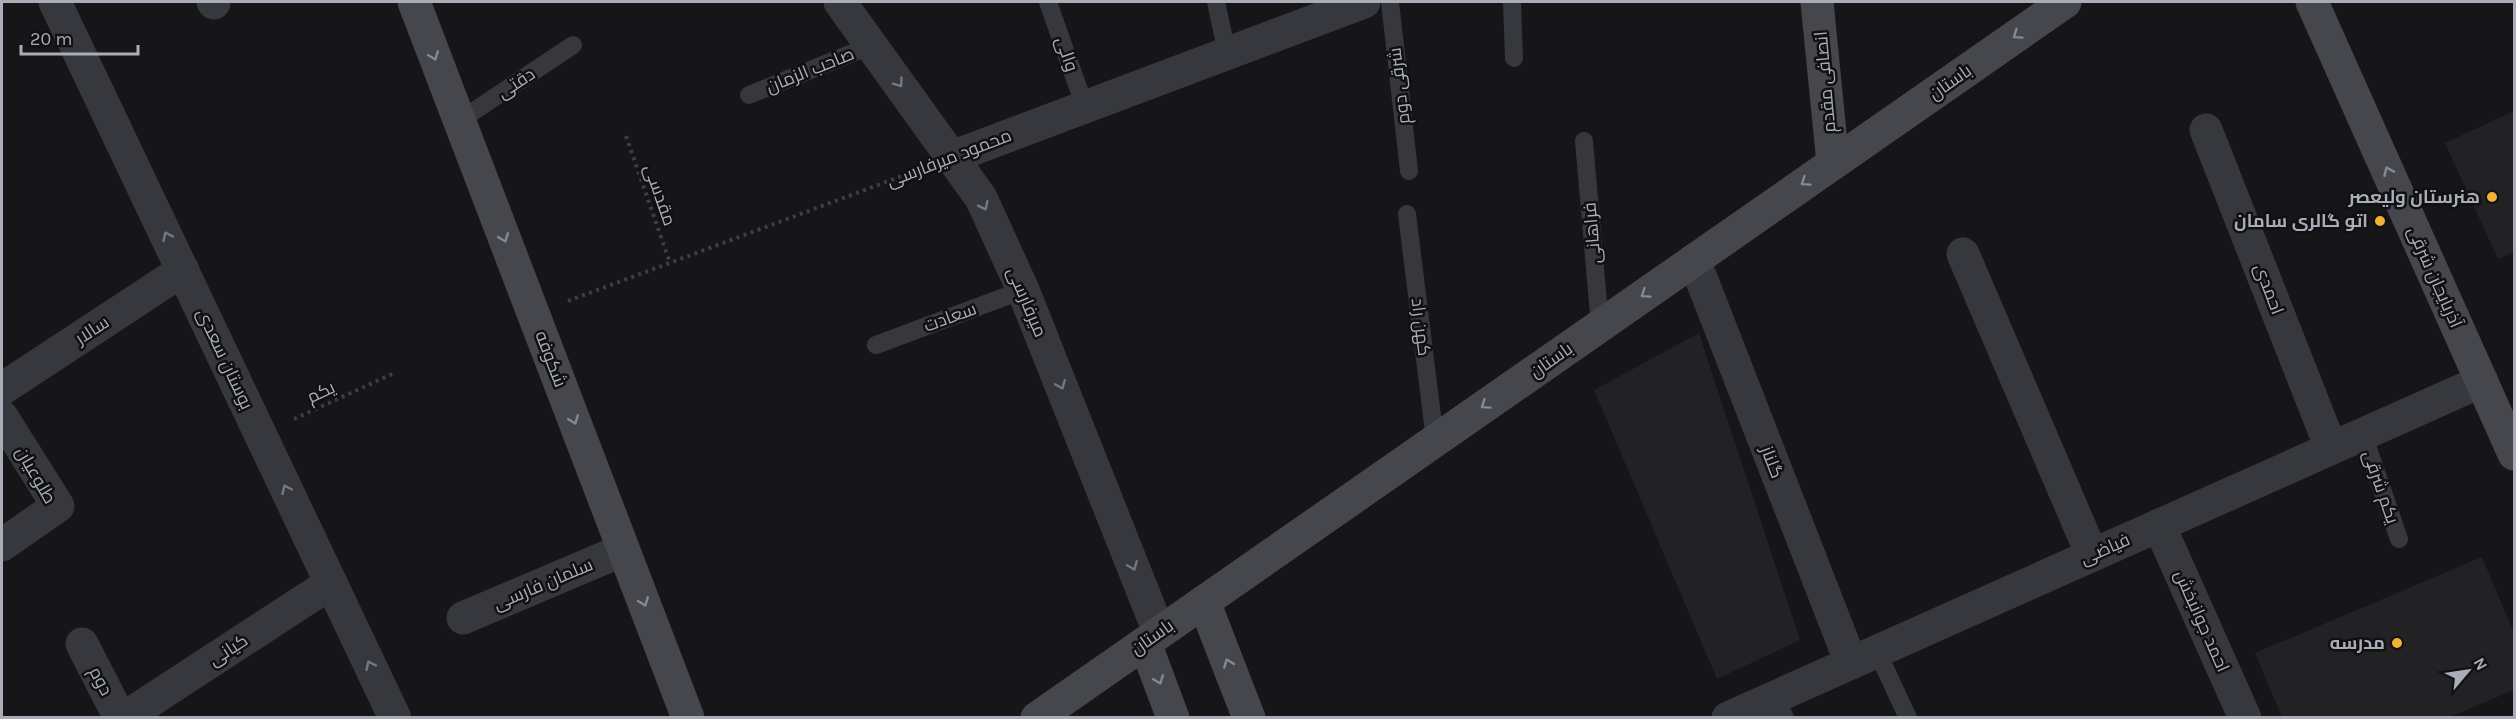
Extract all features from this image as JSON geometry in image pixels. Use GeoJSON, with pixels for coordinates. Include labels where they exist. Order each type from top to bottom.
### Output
{"type":"FeatureCollection","features":[{"type":"Feature","properties":{"kind":"main road","name":"انصافی مقدم"},"geometry":{"type":"LineString","coordinates":[[1817,2],[1833,163]]}},
{"type":"Feature","properties":{"kind":"main road","name":"باستان"},"geometry":{"type":"LineString","coordinates":[[1037,717],[2065,2]]}},
{"type":"Feature","properties":{"kind":"main road","name":"آذربایجان شرقی"},"geometry":{"type":"LineString","coordinates":[[2312,2],[2514,454]]}},
{"type":"Feature","properties":{"kind":"main road","name":"شکوفه"},"geometry":{"type":"LineString","coordinates":[[422,5],[459,121],[688,717]]}},
{"type":"Feature","properties":{"kind":"main road"},"geometry":{"type":"LineString","coordinates":[[1204,602],[1249,717]]}},
{"type":"Feature","properties":{"kind":"main road"},"geometry":{"type":"LineString","coordinates":[[1152,637],[1173,717]]}},
{"type":"Feature","properties":{"kind":"street","name":"بوستان سعدى"},"geometry":{"type":"LineString","coordinates":[[55,2],[395,717]]}},
{"type":"Feature","properties":{"kind":"street","name":"میرفارسی"},"geometry":{"type":"LineString","coordinates":[[840,2],[981,198],[1023,290],[1152,637]]}},
{"type":"Feature","properties":{"kind":"street","name":"محمود میرفارسی"},"geometry":{"type":"LineString","coordinates":[[952,157],[1364,2]]}},
{"type":"Feature","properties":{"kind":"street","name":"احمدی"},"geometry":{"type":"LineString","coordinates":[[2206,130],[2331,448]]}},
{"type":"Feature","properties":{"kind":"street"},"geometry":{"type":"LineString","coordinates":[[1963,254],[2092,555]]}},
{"type":"Feature","properties":{"kind":"street","name":"گلناز"},"geometry":{"type":"LineString","coordinates":[[1694,260],[1864,657]]}},
{"type":"Feature","properties":{"kind":"street","name":"سالار"},"geometry":{"type":"LineString","coordinates":[[2,389],[183,270]]}},
{"type":"Feature","properties":{"kind":"street","name":"فیاضی"},"geometry":{"type":"LineString","coordinates":[[1728,717],[1780,707],[1864,657],[2482,381]]}},
{"type":"Feature","properties":{"kind":"street","name":"طلوعیان"},"geometry":{"type":"LineString","coordinates":[[2,417],[58,506],[2,545]]}},
{"type":"Feature","properties":{"kind":"street","name":"احمد جوانبخش"},"geometry":{"type":"LineString","coordinates":[[2159,525],[2245,717]]}},
{"type":"Feature","properties":{"kind":"street","name":"سلمان فارسی"},"geometry":{"type":"LineString","coordinates":[[463,618],[624,550]]}},
{"type":"Feature","properties":{"kind":"street","name":"کیانی"},"geometry":{"type":"LineString","coordinates":[[122,717],[331,583]]}},
{"type":"Feature","properties":{"kind":"street","name":"دوم"},"geometry":{"type":"LineString","coordinates":[[81,644],[122,717]]}},
{"type":"Feature","properties":{"kind":"lane","name":"والی"},"geometry":{"type":"LineString","coordinates":[[1048,2],[1085,107]]}},
{"type":"Feature","properties":{"kind":"lane"},"geometry":{"type":"LineString","coordinates":[[1216,2],[1227,53]]}},
{"type":"Feature","properties":{"kind":"lane","name":"شرقی دوم"},"geometry":{"type":"LineString","coordinates":[[1389,2],[1409,171]]}},
{"type":"Feature","properties":{"kind":"lane"},"geometry":{"type":"LineString","coordinates":[[1512,2],[1514,58]]}},
{"type":"Feature","properties":{"kind":"lane","name":"دقتی"},"geometry":{"type":"LineString","coordinates":[[459,121],[573,45]]}},
{"type":"Feature","properties":{"kind":"lane","name":"صاحب الزمان"},"geometry":{"type":"LineString","coordinates":[[749,95],[872,45]]}},
{"type":"Feature","properties":{"kind":"lane","name":"فراهانی"},"geometry":{"type":"LineString","coordinates":[[1584,141],[1600,326]]}},
{"type":"Feature","properties":{"kind":"lane","name":"کهن راد"},"geometry":{"type":"LineString","coordinates":[[1407,214],[1435,440]]}},
{"type":"Feature","properties":{"kind":"lane","name":"سعادت"},"geometry":{"type":"LineString","coordinates":[[876,345],[1023,290]]}},
{"type":"Feature","properties":{"kind":"lane","name":"یکم شرقی"},"geometry":{"type":"LineString","coordinates":[[2363,434],[2399,539]]}},
{"type":"Feature","properties":{"kind":"lane"},"geometry":{"type":"LineString","coordinates":[[1864,657],[1908,717]]}},
{"type":"Feature","properties":{"kind":"path","name":"مقدسی"},"geometry":{"type":"LineString","coordinates":[[626,136],[670,263]]}},
{"type":"Feature","properties":{"kind":"path","name":"محمود میرفارسی"},"geometry":{"type":"LineString","coordinates":[[534,314],[952,157]]}},
{"type":"Feature","properties":{"kind":"path","name":"یکم"},"geometry":{"type":"LineString","coordinates":[[260,434],[392,374]]}},
{"type":"Feature","properties":{"kind":"shaded area","name":"هنرستان ولیعصر"},"geometry":{"type":"Polygon","coordinates":[[[2514,111],[2514,252],[2498,259],[2445,143],[2514,111]]]}},
{"type":"Feature","properties":{"kind":"shaded area"},"geometry":{"type":"Polygon","coordinates":[[[1699,333],[1800,640],[1717,679],[1594,390],[1699,333]]]}},
{"type":"Feature","properties":{"kind":"shaded area","name":"مدرسه"},"geometry":{"type":"Polygon","coordinates":[[[2482,557],[2514,633],[2514,690],[2450,717],[2282,717],[2255,653],[2482,557]]]}},
{"type":"Feature","properties":{"kind":"place","name":"هنرستان ولیعصر"},"geometry":{"type":"Point","coordinates":[2492,197]}},
{"type":"Feature","properties":{"kind":"place","name":"اتو گالری سامان"},"geometry":{"type":"Point","coordinates":[2380,221]}},
{"type":"Feature","properties":{"kind":"place","name":"مدرسه"},"geometry":{"type":"Point","coordinates":[2397,643]}}]}
